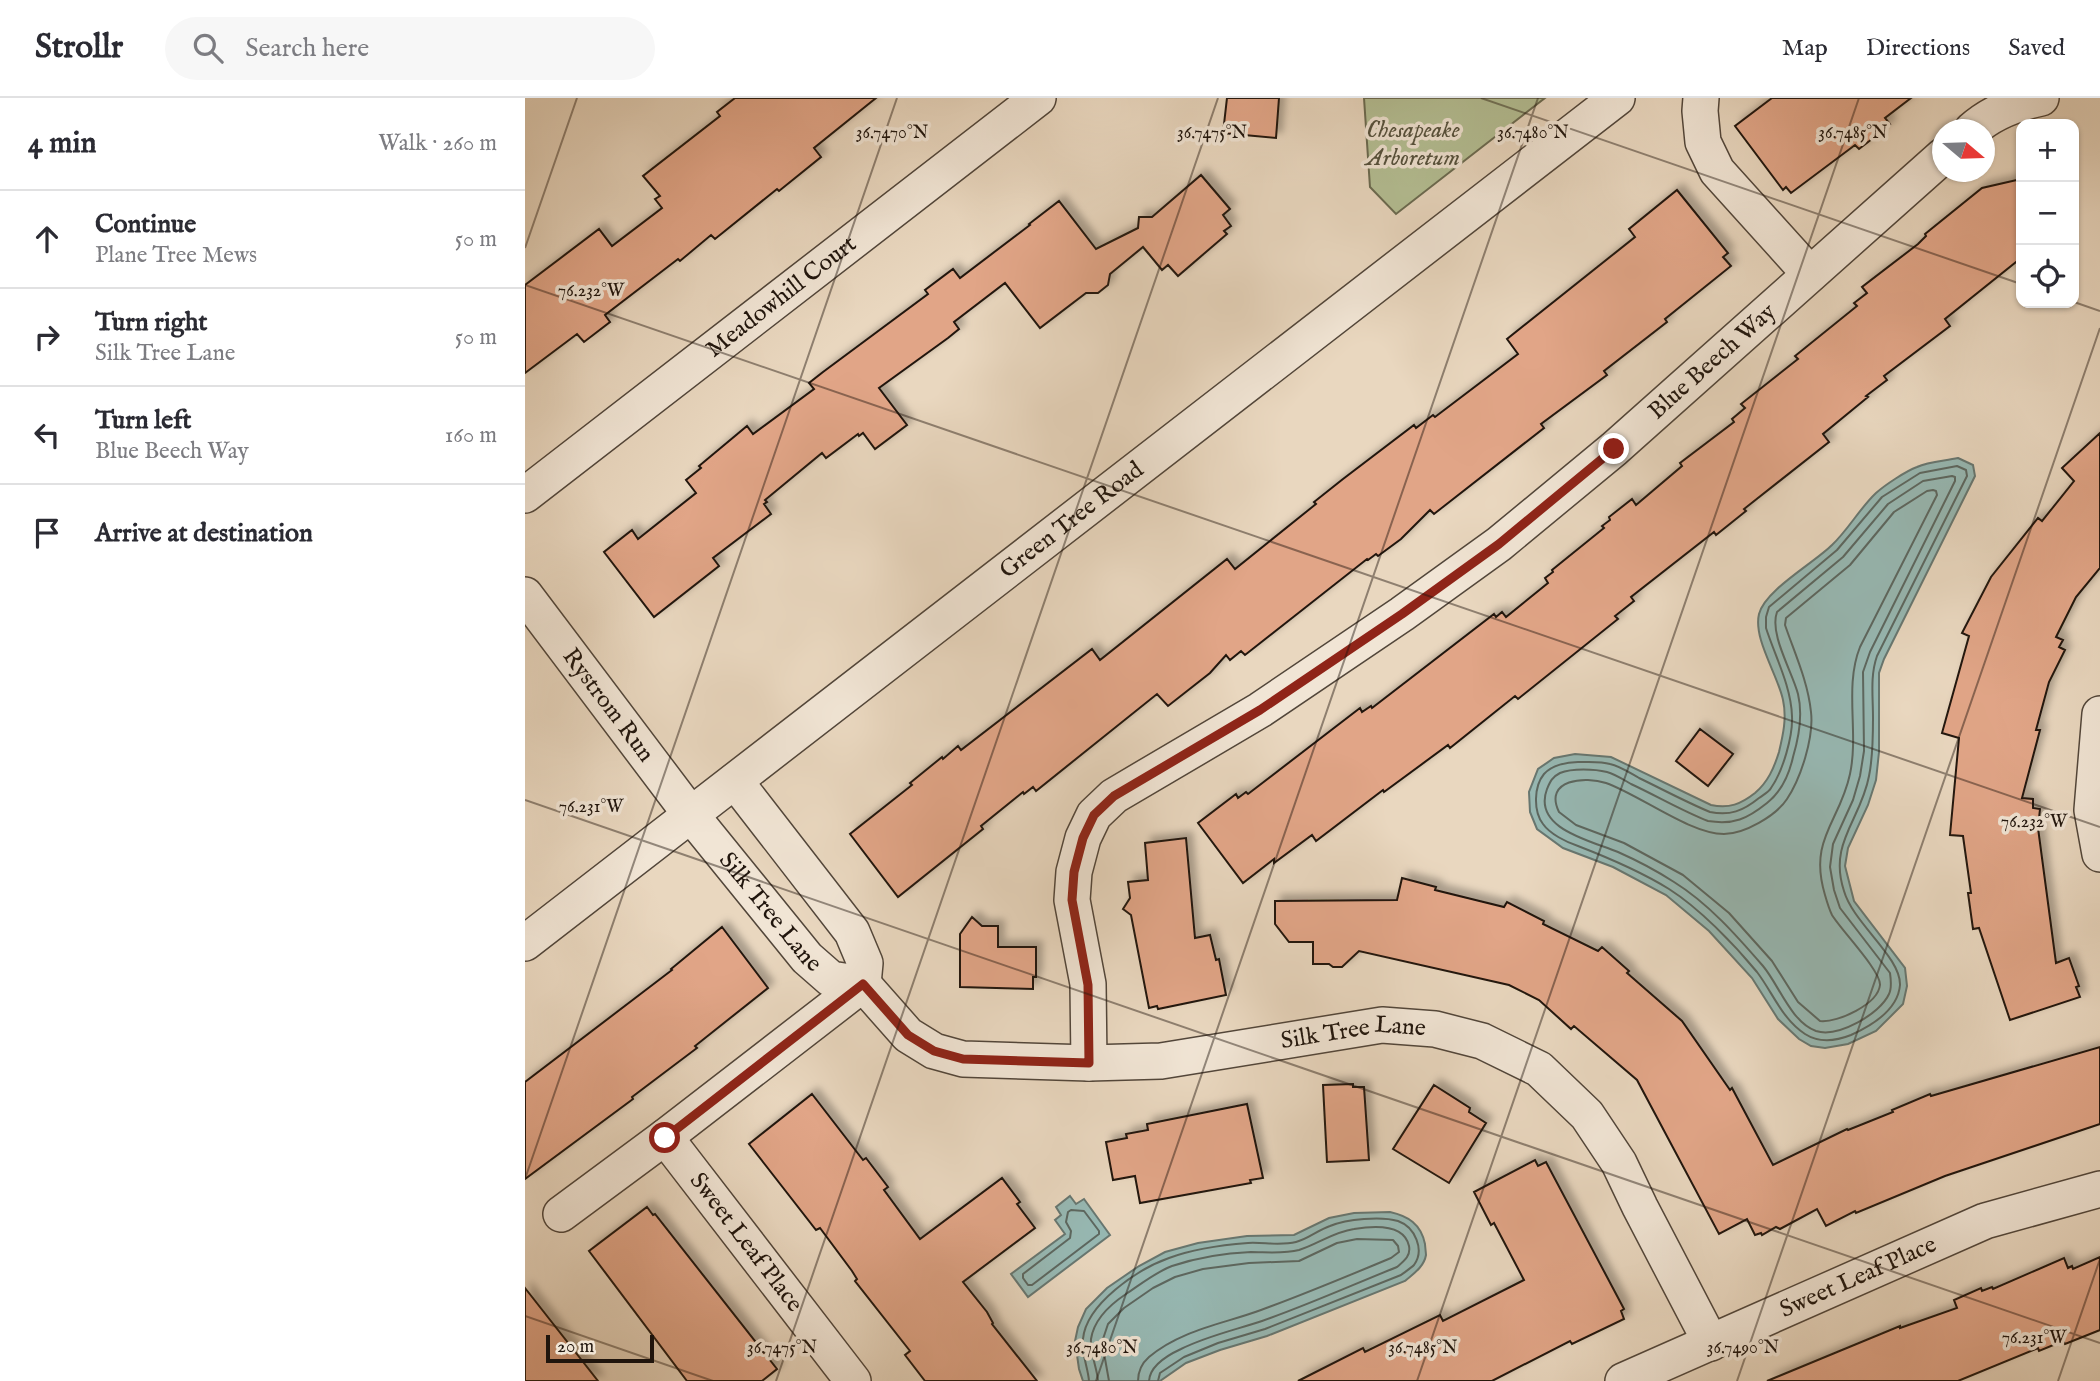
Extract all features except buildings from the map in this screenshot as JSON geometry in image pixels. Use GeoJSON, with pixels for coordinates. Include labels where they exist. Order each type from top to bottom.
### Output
{"type":"FeatureCollection","features":[{"type":"Feature","properties":{"kind":"street","name":"Meadowhill Court"},"geometry":{"type":"LineString","coordinates":[[525,495],[1038,98]]}},
{"type":"Feature","properties":{"kind":"street","name":"Green Tree Road"},"geometry":{"type":"LineString","coordinates":[[525,943],[1617,98]]}},
{"type":"Feature","properties":{"kind":"street"},"geometry":{"type":"LineString","coordinates":[[1701,98],[1703,142],[1717,171],[1810,274]]}},
{"type":"Feature","properties":{"kind":"street"},"geometry":{"type":"LineString","coordinates":[[1986,119],[2020,102],[2041,98]]}},
{"type":"Feature","properties":{"kind":"street","name":"Blue Beech Way"},"geometry":{"type":"LineString","coordinates":[[1089,1063],[1088,985],[1072,900],[1074,872],[1083,838],[1094,815],[1114,796],[1260,710],[1402,614],[1499,544],[1614,449],[1932,166]]}},
{"type":"Feature","properties":{"kind":"street","name":"Rystrom Run"},"geometry":{"type":"LineString","coordinates":[[525,595],[691,815]]}},
{"type":"Feature","properties":{"kind":"street"},"geometry":{"type":"LineString","coordinates":[[2100,714],[2092,810],[2100,854]]}},
{"type":"Feature","properties":{"kind":"street","name":"Silk Tree Lane"},"geometry":{"type":"LineString","coordinates":[[735,781],[852,932],[865,963],[863,984]]}},
{"type":"Feature","properties":{"kind":"street","name":"Silk Tree Lane"},"geometry":{"type":"LineString","coordinates":[[691,815],[807,958],[831,979],[863,984],[908,1035],[934,1051],[963,1059],[1089,1063],[1161,1061],[1382,1025],[1435,1029],[1482,1041],[1538,1069],[1587,1115],[1619,1163],[1711,1343]]}},
{"type":"Feature","properties":{"kind":"street"},"geometry":{"type":"LineString","coordinates":[[561,1214],[665,1138],[863,984]]}},
{"type":"Feature","properties":{"kind":"street","name":"Sweet Leaf Place"},"geometry":{"type":"LineString","coordinates":[[665,1138],[853,1381]]}},
{"type":"Feature","properties":{"kind":"street","name":"Sweet Leaf Place"},"geometry":{"type":"LineString","coordinates":[[1623,1381],[1985,1221],[2100,1189]]}},
{"type":"Feature","properties":{"kind":"green space","name":"Chesapeake Arboretum"},"geometry":{"type":"Polygon","coordinates":[[[1364,98],[1545,98],[1396,214],[1370,187],[1364,98]]]}},
{"type":"Feature","properties":{"kind":"water"},"geometry":{"type":"Polygon","coordinates":[[[1958,458],[1973,465],[1975,476],[1879,673],[1879,752],[1876,780],[1868,805],[1848,848],[1845,866],[1854,901],[1905,968],[1907,986],[1903,1004],[1876,1031],[1848,1044],[1825,1048],[1811,1046],[1799,1039],[1778,1019],[1752,978],[1709,931],[1666,895],[1613,867],[1563,848],[1537,829],[1530,812],[1529,792],[1538,769],[1554,758],[1575,754],[1611,757],[1711,805],[1735,805],[1755,793],[1775,764],[1785,720],[1780,690],[1758,624],[1763,605],[1780,586],[1832,545],[1870,499],[1885,486],[1922,465],[1958,458]]]}},
{"type":"Feature","properties":{"kind":"water"},"geometry":{"type":"Polygon","coordinates":[[[1070,1196],[1076,1204],[1084,1199],[1110,1235],[1028,1297],[1011,1274],[1065,1234],[1055,1220],[1061,1215],[1056,1207],[1070,1196]]]}},
{"type":"Feature","properties":{"kind":"water"},"geometry":{"type":"Polygon","coordinates":[[[1390,1212],[1413,1222],[1425,1244],[1426,1255],[1423,1263],[1405,1281],[1267,1336],[1186,1363],[1160,1381],[1083,1381],[1075,1341],[1086,1309],[1107,1288],[1139,1266],[1165,1252],[1198,1243],[1247,1236],[1294,1235],[1329,1218],[1354,1213],[1390,1212]]]}},
{"type":"Feature","properties":{"kind":"route"},"geometry":{"type":"LineString","coordinates":[[665,1138],[863,984],[908,1035],[934,1051],[963,1059],[1089,1063],[1088,985],[1072,900],[1074,872],[1083,838],[1094,815],[1114,796],[1260,710],[1402,614],[1499,544],[1614,449]]}}]}
